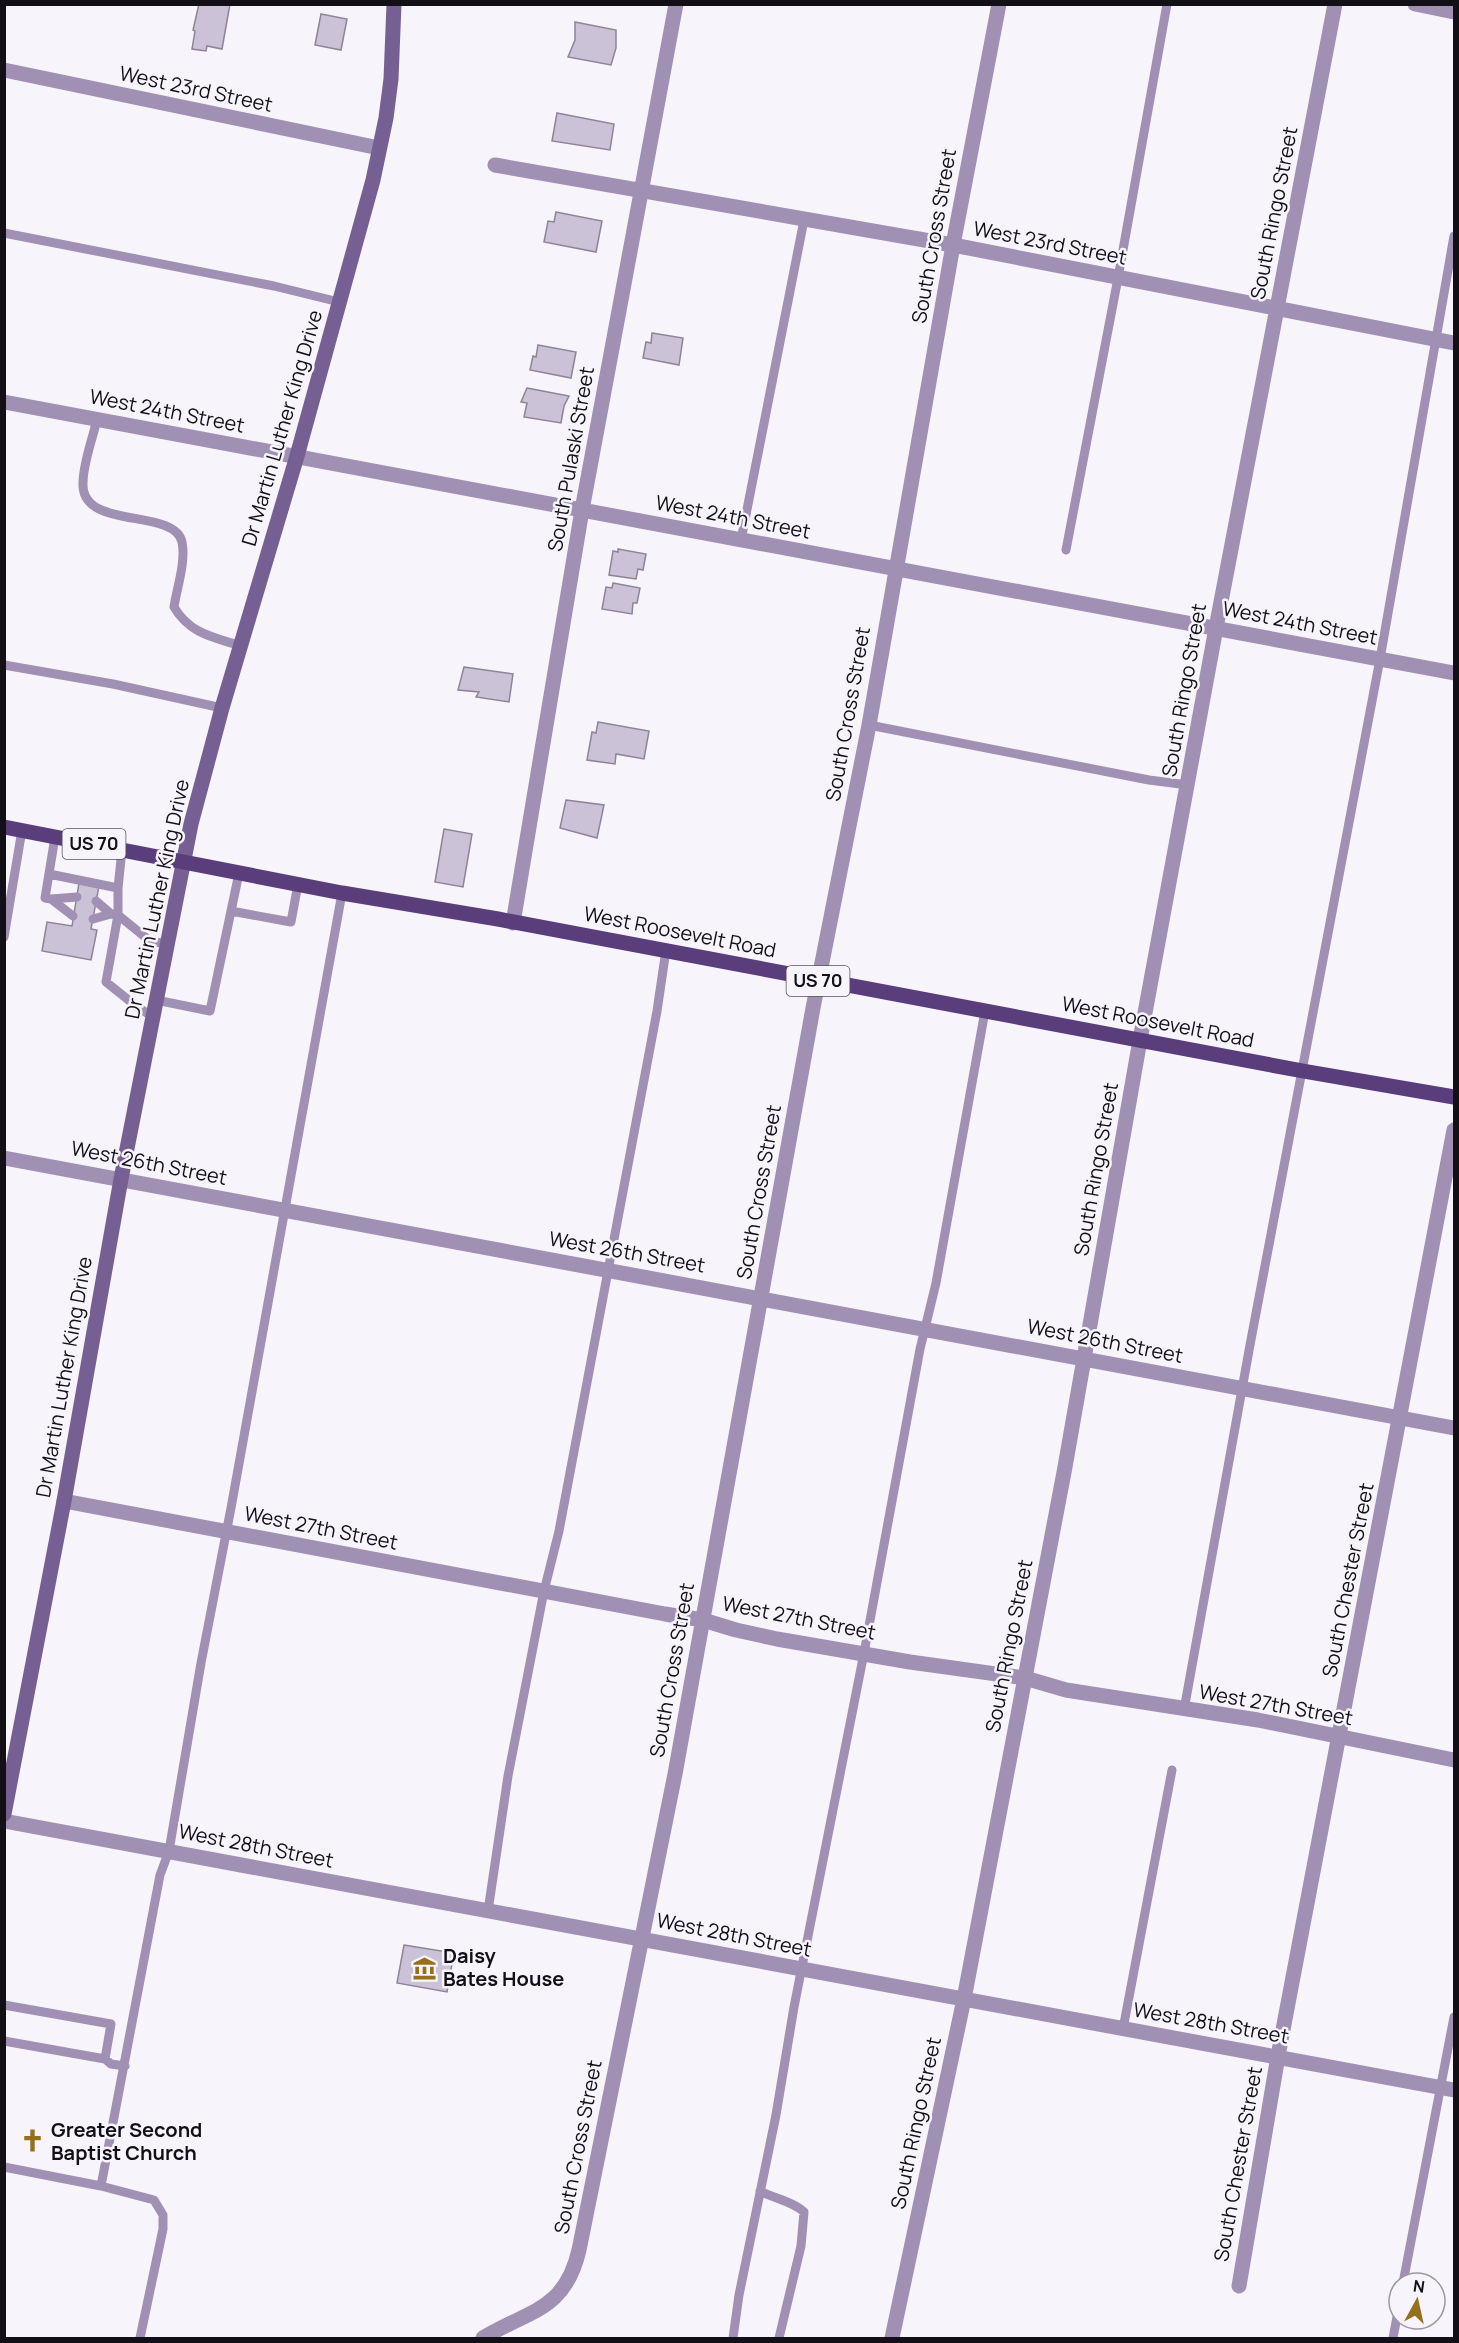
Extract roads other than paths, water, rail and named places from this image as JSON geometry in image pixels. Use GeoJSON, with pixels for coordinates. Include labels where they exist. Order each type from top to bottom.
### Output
{"type":"FeatureCollection","features":[{"type":"Feature","properties":{"kind":"main road","name":"West Roosevelt Road"},"geometry":{"type":"LineString","coordinates":[[4,827],[342,893],[666,950],[819,981],[1455,1097]]}},
{"type":"Feature","properties":{"kind":"street","name":"Dr Martin Luther King Drive"},"geometry":{"type":"LineString","coordinates":[[4,1814],[64,1501],[121,1179],[183,862],[222,708],[297,456],[373,180],[391,79],[394,4]]}},
{"type":"Feature","properties":{"kind":"street","name":"South Pulaski Street"},"geometry":{"type":"LineString","coordinates":[[513,923],[582,510],[676,4]]}},
{"type":"Feature","properties":{"kind":"street","name":"South Cross Street"},"geometry":{"type":"LineString","coordinates":[[483,2338],[554,2300],[561,2293],[575,2267],[675,1774],[760,1298],[869,725],[953,245],[999,4]]}},
{"type":"Feature","properties":{"kind":"street","name":"South Ringo Street"},"geometry":{"type":"LineString","coordinates":[[892,2338],[964,1999],[1025,1678],[1085,1359],[1215,628],[1335,4]]}},
{"type":"Feature","properties":{"kind":"street"},"geometry":{"type":"LineString","coordinates":[[1415,4],[1455,12]]}},
{"type":"Feature","properties":{"kind":"street","name":"West 23rd Street"},"geometry":{"type":"LineString","coordinates":[[4,70],[380,148]]}},
{"type":"Feature","properties":{"kind":"street","name":"West 23rd Street"},"geometry":{"type":"LineString","coordinates":[[495,165],[953,245],[1455,343]]}},
{"type":"Feature","properties":{"kind":"street","name":"West 24th Street"},"geometry":{"type":"LineString","coordinates":[[4,402],[1455,673]]}},
{"type":"Feature","properties":{"kind":"street","name":"South Chester Street"},"geometry":{"type":"LineString","coordinates":[[1239,2286],[1278,2056],[1455,1130]]}},
{"type":"Feature","properties":{"kind":"street","name":"West 26th Street"},"geometry":{"type":"LineString","coordinates":[[4,1158],[1455,1428]]}},
{"type":"Feature","properties":{"kind":"street","name":"West 27th Street"},"geometry":{"type":"LineString","coordinates":[[64,1501],[703,1620],[777,1639],[910,1662],[1025,1678],[1066,1690],[1258,1720],[1455,1760]]}},
{"type":"Feature","properties":{"kind":"street","name":"West 28th Street"},"geometry":{"type":"LineString","coordinates":[[4,1821],[1448,2089]]}},
{"type":"Feature","properties":{"kind":"lane"},"geometry":{"type":"LineString","coordinates":[[1066,550],[1167,4]]}},
{"type":"Feature","properties":{"kind":"lane"},"geometry":{"type":"LineString","coordinates":[[741,540],[804,220]]}},
{"type":"Feature","properties":{"kind":"lane"},"geometry":{"type":"LineString","coordinates":[[4,233],[274,286],[339,302]]}},
{"type":"Feature","properties":{"kind":"lane"},"geometry":{"type":"LineString","coordinates":[[1184,1710],[1242,1389],[1380,659],[1455,236]]}},
{"type":"Feature","properties":{"kind":"lane"},"geometry":{"type":"LineString","coordinates":[[97,419],[82,483],[86,496],[95,506],[111,514],[166,526],[177,533],[182,541],[183,558],[174,607],[181,619],[201,633],[241,646]]}},
{"type":"Feature","properties":{"kind":"lane"},"geometry":{"type":"LineString","coordinates":[[4,665],[113,684],[222,708]]}},
{"type":"Feature","properties":{"kind":"lane"},"geometry":{"type":"LineString","coordinates":[[869,725],[1188,785]]}},
{"type":"Feature","properties":{"kind":"lane"},"geometry":{"type":"LineString","coordinates":[[4,937],[22,830]]}},
{"type":"Feature","properties":{"kind":"lane"},"geometry":{"type":"LineString","coordinates":[[55,837],[45,898],[77,897]]}},
{"type":"Feature","properties":{"kind":"lane"},"geometry":{"type":"LineString","coordinates":[[122,850],[106,982],[153,1017]]}},
{"type":"Feature","properties":{"kind":"lane"},"geometry":{"type":"LineString","coordinates":[[156,1000],[210,1011],[239,873]]}},
{"type":"Feature","properties":{"kind":"lane"},"geometry":{"type":"LineString","coordinates":[[49,874],[118,888]]}},
{"type":"Feature","properties":{"kind":"lane"},"geometry":{"type":"LineString","coordinates":[[231,911],[291,922],[298,884]]}},
{"type":"Feature","properties":{"kind":"lane"},"geometry":{"type":"LineString","coordinates":[[101,2186],[161,1871],[169,1851],[201,1663],[342,893]]}},
{"type":"Feature","properties":{"kind":"lane"},"geometry":{"type":"LineString","coordinates":[[51,899],[73,916]]}},
{"type":"Feature","properties":{"kind":"lane"},"geometry":{"type":"LineString","coordinates":[[96,901],[150,941],[167,944]]}},
{"type":"Feature","properties":{"kind":"lane"},"geometry":{"type":"LineString","coordinates":[[93,919],[114,915]]}},
{"type":"Feature","properties":{"kind":"lane"},"geometry":{"type":"LineString","coordinates":[[488,1911],[508,1776],[544,1591],[559,1531],[657,1011],[666,950]]}},
{"type":"Feature","properties":{"kind":"lane"},"geometry":{"type":"LineString","coordinates":[[733,2338],[739,2295],[864,1653],[985,1011]]}},
{"type":"Feature","properties":{"kind":"lane"},"geometry":{"type":"LineString","coordinates":[[1123,2029],[1172,1770]]}},
{"type":"Feature","properties":{"kind":"lane"},"geometry":{"type":"LineString","coordinates":[[4,2005],[111,2024],[105,2059]]}},
{"type":"Feature","properties":{"kind":"lane"},"geometry":{"type":"LineString","coordinates":[[1406,2271],[1448,2089],[1455,2017]]}},
{"type":"Feature","properties":{"kind":"lane"},"geometry":{"type":"LineString","coordinates":[[4,2041],[105,2059],[111,2064],[125,2066]]}},
{"type":"Feature","properties":{"kind":"lane"},"geometry":{"type":"LineString","coordinates":[[4,2167],[101,2186],[154,2200],[163,2214],[163,2229],[140,2338]]}},
{"type":"Feature","properties":{"kind":"lane"},"geometry":{"type":"LineString","coordinates":[[760,2191],[798,2206],[804,2212],[801,2246],[778,2338]]}},
{"type":"Feature","properties":{"kind":"place","name":"Daisy Bates House"},"geometry":{"type":"Point","coordinates":[425,1968]}},
{"type":"Feature","properties":{"kind":"place","name":"Greater Second Baptist Church"},"geometry":{"type":"Point","coordinates":[33,2141]}}]}
